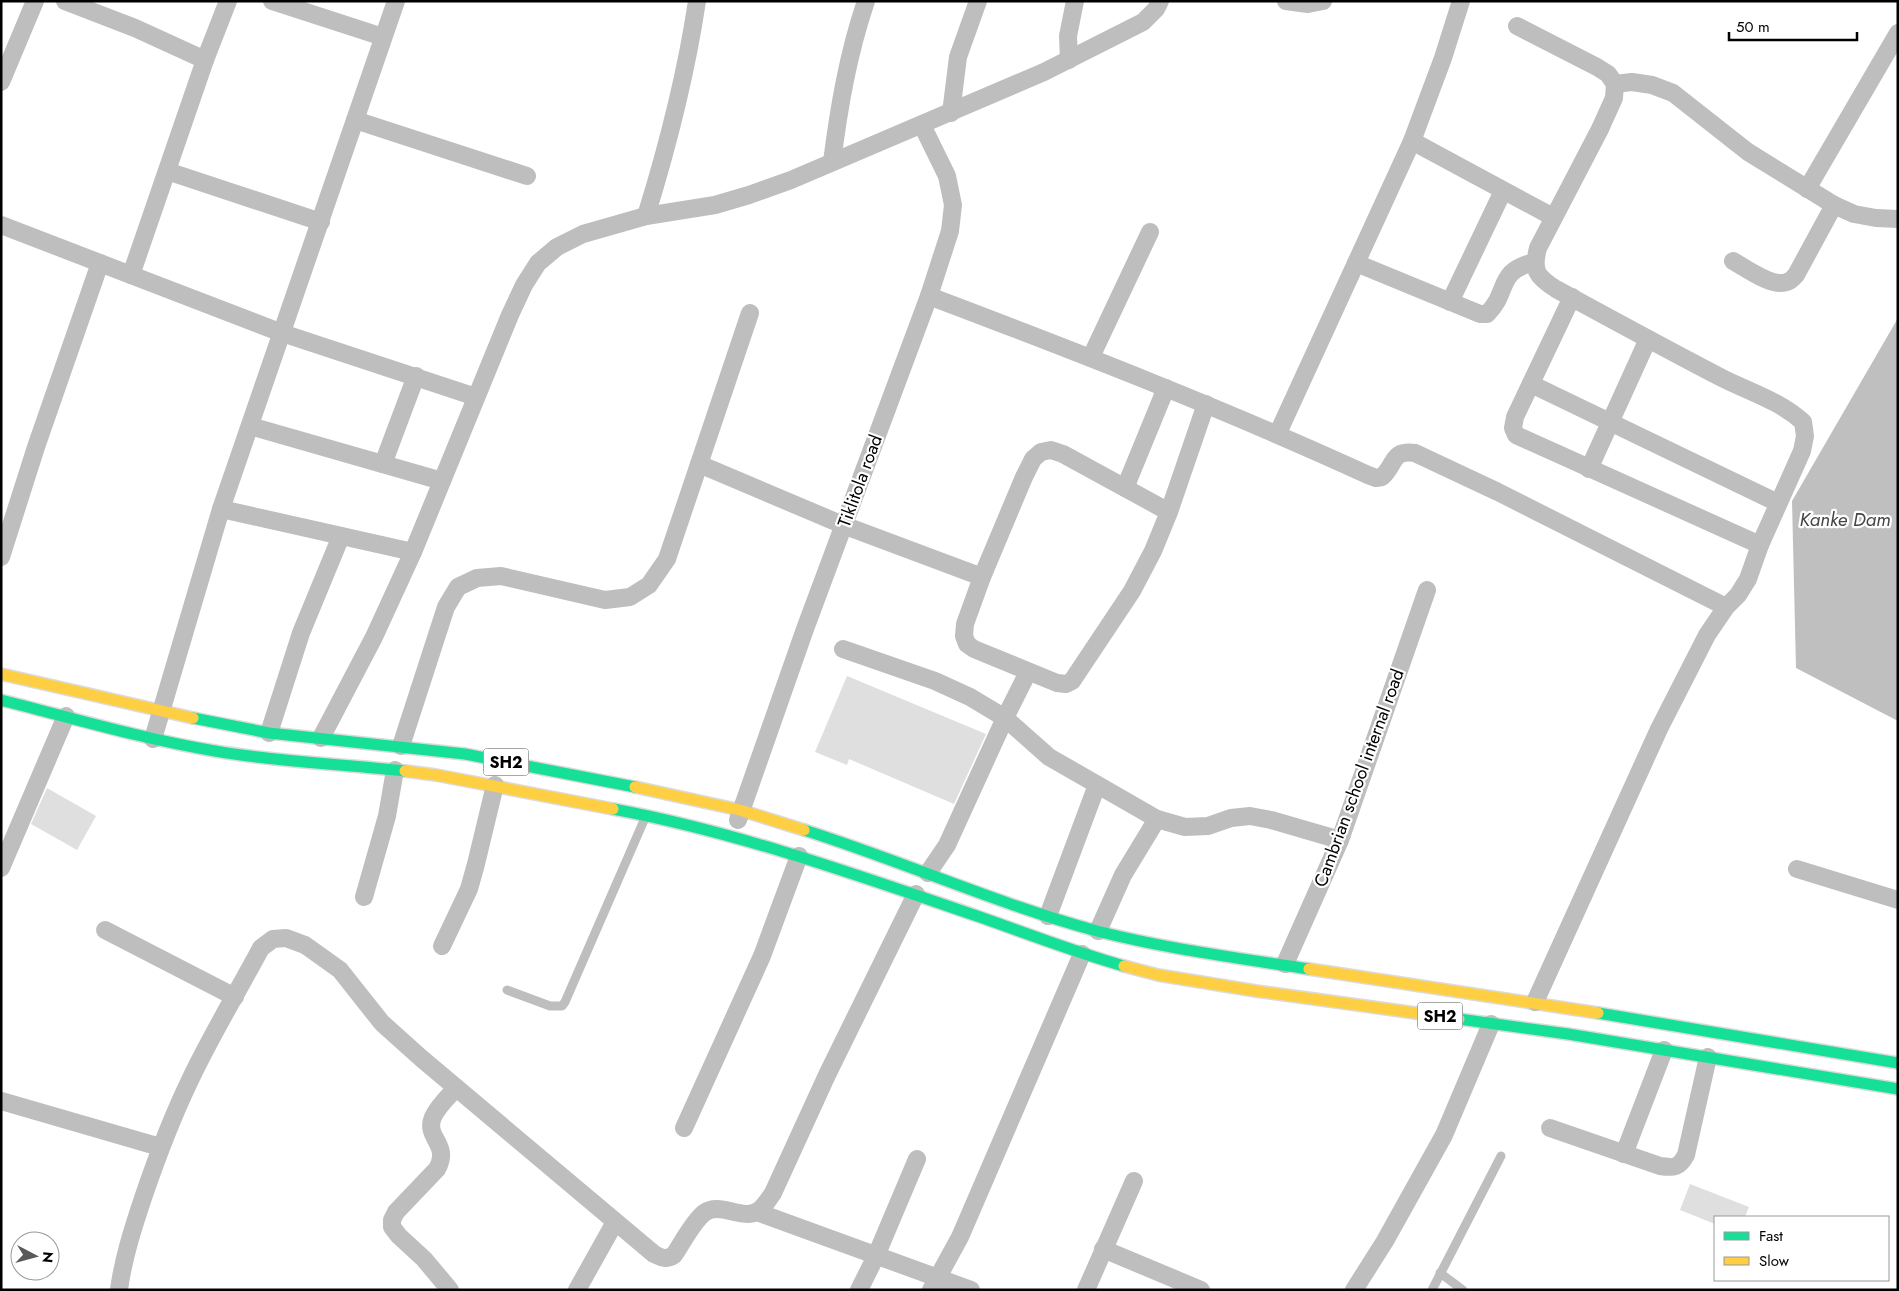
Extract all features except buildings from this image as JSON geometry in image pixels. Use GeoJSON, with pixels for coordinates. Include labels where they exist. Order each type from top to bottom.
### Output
{"type":"FeatureCollection","features":[{"type":"Feature","properties":{"kind":"main road","name":"SH2"},"geometry":{"type":"LineString","coordinates":[[1,674],[161,712],[269,733],[464,754],[668,793],[740,810],[832,839],[1048,916],[1098,931],[1191,952],[1284,964],[1535,1002],[1898,1063]]}},
{"type":"Feature","properties":{"kind":"main road","name":"SH2"},"geometry":{"type":"LineString","coordinates":[[1,700],[153,739],[244,756],[395,770],[495,785],[646,815],[799,856],[916,894],[1082,954],[1158,975],[1664,1050],[1898,1089]]}},
{"type":"Feature","properties":{"kind":"street"},"geometry":{"type":"LineString","coordinates":[[1,82],[35,1]]}},
{"type":"Feature","properties":{"kind":"street"},"geometry":{"type":"LineString","coordinates":[[131,275],[205,60],[228,1]]}},
{"type":"Feature","properties":{"kind":"street"},"geometry":{"type":"LineString","coordinates":[[272,1],[383,37]]}},
{"type":"Feature","properties":{"kind":"street"},"geometry":{"type":"LineString","coordinates":[[153,739],[221,509],[396,1]]}},
{"type":"Feature","properties":{"kind":"street"},"geometry":{"type":"LineString","coordinates":[[646,216],[679,100],[690,49],[697,1]]}},
{"type":"Feature","properties":{"kind":"street"},"geometry":{"type":"LineString","coordinates":[[832,162],[847,64],[866,1]]}},
{"type":"Feature","properties":{"kind":"street"},"geometry":{"type":"LineString","coordinates":[[951,112],[958,57],[978,1]]}},
{"type":"Feature","properties":{"kind":"street"},"geometry":{"type":"LineString","coordinates":[[1069,60],[1068,36],[1075,1]]}},
{"type":"Feature","properties":{"kind":"street"},"geometry":{"type":"LineString","coordinates":[[321,738],[374,637],[413,552],[510,314],[538,262],[557,247],[582,234],[646,216],[715,204],[749,195],[832,162],[922,125],[1069,60],[1143,22],[1158,5],[1175,1]]}},
{"type":"Feature","properties":{"kind":"street"},"geometry":{"type":"LineString","coordinates":[[1286,1],[1308,4],[1323,1]]}},
{"type":"Feature","properties":{"kind":"street"},"geometry":{"type":"LineString","coordinates":[[1278,434],[1412,141],[1443,58],[1461,1]]}},
{"type":"Feature","properties":{"kind":"street"},"geometry":{"type":"LineString","coordinates":[[74,3],[205,60]]}},
{"type":"Feature","properties":{"kind":"street"},"geometry":{"type":"LineString","coordinates":[[1517,26],[1597,67],[1608,74],[1614,84],[1614,98],[1600,129],[1538,248],[1535,262],[1537,273],[1544,282],[1648,339],[1782,406],[1803,422],[1805,436],[1802,452],[1760,545],[1748,579],[1738,595],[1726,607],[1703,644],[1659,729],[1535,1002]]}},
{"type":"Feature","properties":{"kind":"street"},"geometry":{"type":"LineString","coordinates":[[1807,189],[1898,33]]}},
{"type":"Feature","properties":{"kind":"street"},"geometry":{"type":"LineString","coordinates":[[1614,84],[1632,82],[1652,85],[1672,93],[1748,152],[1807,189],[1854,214],[1898,219]]}},
{"type":"Feature","properties":{"kind":"street"},"geometry":{"type":"LineString","coordinates":[[355,120],[527,176]]}},
{"type":"Feature","properties":{"kind":"street","name":"Tiklitola road"},"geometry":{"type":"LineString","coordinates":[[732,837],[740,810],[843,525],[929,296],[950,231],[953,205],[947,176],[922,125]]}},
{"type":"Feature","properties":{"kind":"street"},"geometry":{"type":"LineString","coordinates":[[1412,141],[1553,217]]}},
{"type":"Feature","properties":{"kind":"street"},"geometry":{"type":"LineString","coordinates":[[167,171],[321,222]]}},
{"type":"Feature","properties":{"kind":"street"},"geometry":{"type":"LineString","coordinates":[[1450,302],[1503,190]]}},
{"type":"Feature","properties":{"kind":"street"},"geometry":{"type":"LineString","coordinates":[[1732,261],[1770,282],[1789,282],[1796,275],[1834,204]]}},
{"type":"Feature","properties":{"kind":"street"},"geometry":{"type":"LineString","coordinates":[[1,225],[282,333],[476,397]]}},
{"type":"Feature","properties":{"kind":"street"},"geometry":{"type":"LineString","coordinates":[[1091,358],[1150,232]]}},
{"type":"Feature","properties":{"kind":"street"},"geometry":{"type":"LineString","coordinates":[[1356,263],[1480,314],[1487,314],[1493,309],[1508,277],[1514,269],[1535,262]]}},
{"type":"Feature","properties":{"kind":"street"},"geometry":{"type":"LineString","coordinates":[[1,557],[7,514],[36,447],[100,263]]}},
{"type":"Feature","properties":{"kind":"street"},"geometry":{"type":"LineString","coordinates":[[929,296],[1206,404],[1376,478],[1382,477],[1387,473],[1398,454],[1405,452],[1415,454],[1498,492],[1726,607]]}},
{"type":"Feature","properties":{"kind":"street"},"geometry":{"type":"LineString","coordinates":[[1572,297],[1515,417],[1513,428],[1516,435],[1760,545]]}},
{"type":"Feature","properties":{"kind":"street"},"geometry":{"type":"LineString","coordinates":[[401,746],[446,607],[458,587],[476,578],[501,576],[605,600],[630,597],[649,585],[667,558],[750,314]]}},
{"type":"Feature","properties":{"kind":"street"},"geometry":{"type":"LineString","coordinates":[[1589,469],[1648,339]]}},
{"type":"Feature","properties":{"kind":"street"},"geometry":{"type":"LineString","coordinates":[[384,464],[416,376]]}},
{"type":"Feature","properties":{"kind":"street"},"geometry":{"type":"LineString","coordinates":[[1531,384],[1778,503]]}},
{"type":"Feature","properties":{"kind":"street"},"geometry":{"type":"LineString","coordinates":[[1125,488],[1166,388]]}},
{"type":"Feature","properties":{"kind":"street"},"geometry":{"type":"LineString","coordinates":[[1169,512],[1063,454],[1051,450],[1041,452],[1033,459],[1024,477],[982,577],[965,624],[964,636],[967,644],[974,649],[1057,683],[1066,684],[1072,681],[1132,591],[1153,551],[1169,512],[1206,404]]}},
{"type":"Feature","properties":{"kind":"street"},"geometry":{"type":"LineString","coordinates":[[250,426],[442,481]]}},
{"type":"Feature","properties":{"kind":"street"},"geometry":{"type":"LineString","coordinates":[[699,464],[843,525],[982,577]]}},
{"type":"Feature","properties":{"kind":"street"},"geometry":{"type":"LineString","coordinates":[[221,509],[413,552]]}},
{"type":"Feature","properties":{"kind":"street"},"geometry":{"type":"LineString","coordinates":[[269,733],[301,633],[342,536]]}},
{"type":"Feature","properties":{"kind":"street","name":"Cambrian school internal road"},"geometry":{"type":"LineString","coordinates":[[1284,964],[1340,840],[1427,590]]}},
{"type":"Feature","properties":{"kind":"street"},"geometry":{"type":"LineString","coordinates":[[843,648],[935,681],[970,697],[1005,718],[1049,757],[1096,786],[1157,819],[1185,828],[1208,826],[1231,818],[1250,816],[1271,820],[1340,840]]}},
{"type":"Feature","properties":{"kind":"street"},"geometry":{"type":"LineString","coordinates":[[928,873],[947,845],[1028,672]]}},
{"type":"Feature","properties":{"kind":"street"},"geometry":{"type":"LineString","coordinates":[[1,868],[66,716]]}},
{"type":"Feature","properties":{"kind":"street"},"geometry":{"type":"LineString","coordinates":[[364,897],[387,816],[395,770]]}},
{"type":"Feature","properties":{"kind":"street"},"geometry":{"type":"LineString","coordinates":[[442,946],[469,890],[495,785]]}},
{"type":"Feature","properties":{"kind":"street"},"geometry":{"type":"LineString","coordinates":[[1048,916],[1096,786]]}},
{"type":"Feature","properties":{"kind":"street"},"geometry":{"type":"LineString","coordinates":[[1098,931],[1123,875],[1157,819]]}},
{"type":"Feature","properties":{"kind":"street"},"geometry":{"type":"LineString","coordinates":[[684,1128],[762,956],[799,856]]}},
{"type":"Feature","properties":{"kind":"street"},"geometry":{"type":"LineString","coordinates":[[1798,869],[1898,900]]}},
{"type":"Feature","properties":{"kind":"street"},"geometry":{"type":"LineString","coordinates":[[757,1212],[773,1193],[827,1075],[916,894]]}},
{"type":"Feature","properties":{"kind":"street"},"geometry":{"type":"LineString","coordinates":[[105,930],[235,997]]}},
{"type":"Feature","properties":{"kind":"street"},"geometry":{"type":"LineString","coordinates":[[119,1290],[121,1273],[136,1220],[160,1147],[191,1078],[261,948],[272,939],[286,938],[305,945],[340,970],[382,1023],[615,1222],[661,1258],[668,1259],[674,1255],[705,1212],[715,1210],[745,1214],[757,1212],[876,1256],[934,1284],[971,1290]]}},
{"type":"Feature","properties":{"kind":"street"},"geometry":{"type":"LineString","coordinates":[[934,1284],[960,1237],[1082,954]]}},
{"type":"Feature","properties":{"kind":"street"},"geometry":{"type":"LineString","coordinates":[[1354,1290],[1385,1241],[1444,1135],[1491,1024]]}},
{"type":"Feature","properties":{"kind":"street"},"geometry":{"type":"LineString","coordinates":[[1624,1154],[1664,1050]]}},
{"type":"Feature","properties":{"kind":"street"},"geometry":{"type":"LineString","coordinates":[[1550,1128],[1660,1166],[1673,1168],[1680,1165],[1686,1155],[1708,1057]]}},
{"type":"Feature","properties":{"kind":"street"},"geometry":{"type":"LineString","coordinates":[[450,1290],[424,1258],[398,1236],[392,1227],[392,1220],[396,1212],[437,1169],[442,1161],[442,1152],[431,1126],[433,1117],[456,1088]]}},
{"type":"Feature","properties":{"kind":"street"},"geometry":{"type":"LineString","coordinates":[[1,1101],[160,1147]]}},
{"type":"Feature","properties":{"kind":"street"},"geometry":{"type":"LineString","coordinates":[[859,1290],[876,1256],[917,1159]]}},
{"type":"Feature","properties":{"kind":"street"},"geometry":{"type":"LineString","coordinates":[[1086,1290],[1134,1181]]}},
{"type":"Feature","properties":{"kind":"street"},"geometry":{"type":"LineString","coordinates":[[577,1290],[615,1222]]}},
{"type":"Feature","properties":{"kind":"street"},"geometry":{"type":"LineString","coordinates":[[1103,1249],[1201,1290]]}},
{"type":"Feature","properties":{"kind":"lane"},"geometry":{"type":"LineString","coordinates":[[507,990],[550,1006],[562,1006],[646,815]]}},
{"type":"Feature","properties":{"kind":"lane"},"geometry":{"type":"LineString","coordinates":[[1432,1290],[1501,1156]]}},
{"type":"Feature","properties":{"kind":"lane"},"geometry":{"type":"LineString","coordinates":[[1440,1273],[1463,1290]]}},
{"type":"Feature","properties":{"kind":"water","name":"Kanke Dam"},"geometry":{"type":"Polygon","coordinates":[[[1898,318],[1898,721],[1796,668],[1792,501],[1898,318]]]}},
{"type":"Feature","properties":{"kind":"traffic: fast"},"geometry":{"type":"LineString","coordinates":[[1,700],[134,734],[215,751],[286,760],[405,771]]}},
{"type":"Feature","properties":{"kind":"traffic: fast"},"geometry":{"type":"LineString","coordinates":[[193,718],[269,733],[465,754],[635,787]]}},
{"type":"Feature","properties":{"kind":"traffic: fast"},"geometry":{"type":"LineString","coordinates":[[613,809],[751,842],[842,870],[1068,949],[1124,966]]}},
{"type":"Feature","properties":{"kind":"traffic: fast"},"geometry":{"type":"LineString","coordinates":[[804,830],[1023,908],[1097,931],[1176,948],[1309,969]]}},
{"type":"Feature","properties":{"kind":"traffic: fast"},"geometry":{"type":"LineString","coordinates":[[1598,1013],[1898,1063]]}},
{"type":"Feature","properties":{"kind":"traffic: fast"},"geometry":{"type":"LineString","coordinates":[[1459,1019],[1568,1034],[1898,1089]]}},
{"type":"Feature","properties":{"kind":"traffic: slow"},"geometry":{"type":"LineString","coordinates":[[1,674],[193,718]]}},
{"type":"Feature","properties":{"kind":"traffic: slow"},"geometry":{"type":"LineString","coordinates":[[405,771],[436,775],[613,809]]}},
{"type":"Feature","properties":{"kind":"traffic: slow"},"geometry":{"type":"LineString","coordinates":[[635,787],[740,810],[804,830]]}},
{"type":"Feature","properties":{"kind":"traffic: slow"},"geometry":{"type":"LineString","coordinates":[[1124,966],[1158,975],[1256,991],[1459,1019]]}},
{"type":"Feature","properties":{"kind":"traffic: slow"},"geometry":{"type":"LineString","coordinates":[[1309,969],[1598,1013]]}}]}
